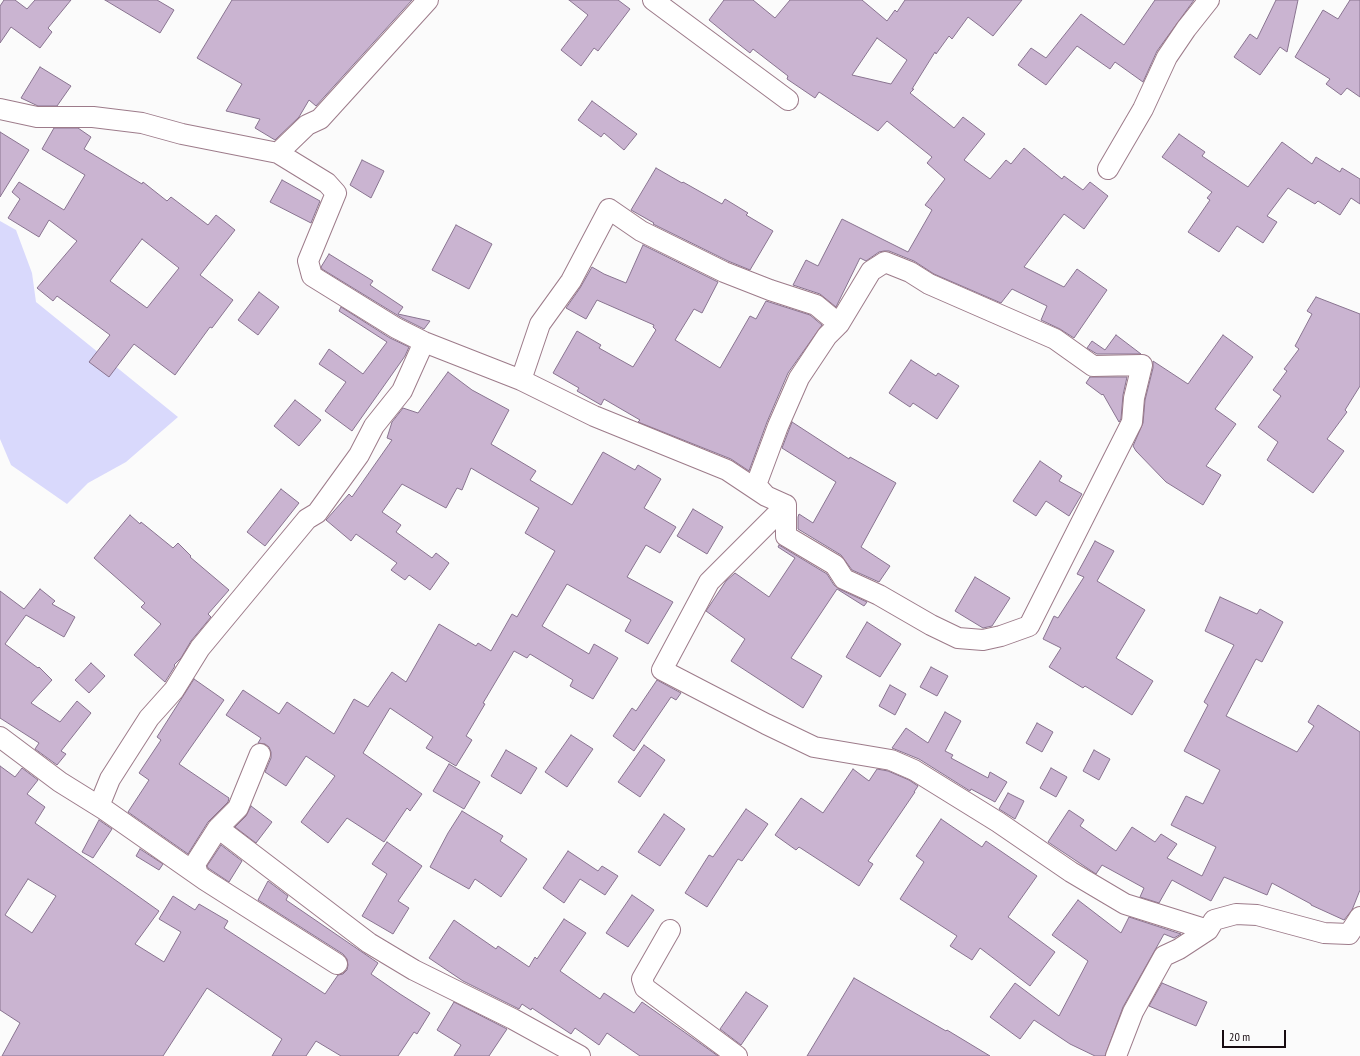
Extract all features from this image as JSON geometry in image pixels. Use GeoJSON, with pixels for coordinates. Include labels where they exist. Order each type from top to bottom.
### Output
{"type":"FeatureCollection","features":[{"type":"Feature","properties":{"kind":"street"},"geometry":{"type":"LineString","coordinates":[[278,153],[304,127],[320,118],[428,0]]}},
{"type":"Feature","properties":{"kind":"street"},"geometry":{"type":"LineString","coordinates":[[653,0],[788,100]]}},
{"type":"Feature","properties":{"kind":"street"},"geometry":{"type":"LineString","coordinates":[[1108,169],[1143,110],[1167,57],[1186,29],[1209,0]]}},
{"type":"Feature","properties":{"kind":"street"},"geometry":{"type":"LineString","coordinates":[[0,109],[37,117],[93,118],[142,123],[182,134],[278,153],[327,183],[336,193],[308,261],[312,276],[396,328],[424,342],[522,380],[594,416],[727,470],[766,496],[786,505]]}},
{"type":"Feature","properties":{"kind":"street"},"geometry":{"type":"LineString","coordinates":[[522,380],[540,324],[571,281],[609,209],[641,231],[724,272],[770,290],[816,305],[839,324]]}},
{"type":"Feature","properties":{"kind":"street"},"geometry":{"type":"LineString","coordinates":[[766,496],[756,484],[798,378],[827,336],[839,324],[871,271],[885,262],[910,272],[929,284],[1055,339],[1093,366],[1142,365],[1134,398],[1132,422],[1029,626],[1001,636],[983,640],[958,638],[878,595],[844,579],[835,565],[786,536],[786,505]]}},
{"type":"Feature","properties":{"kind":"street"},"geometry":{"type":"LineString","coordinates":[[99,806],[110,779],[149,718],[174,690],[200,648],[292,536],[308,519],[317,513],[359,455],[374,426],[402,391],[424,342]]}},
{"type":"Feature","properties":{"kind":"street"},"geometry":{"type":"LineString","coordinates":[[786,505],[709,582],[662,670],[814,747],[891,760],[914,770],[998,822],[1071,872],[1125,904],[1208,930]]}},
{"type":"Feature","properties":{"kind":"street"},"geometry":{"type":"LineString","coordinates":[[0,736],[60,782],[99,806],[198,875],[337,964]]}},
{"type":"Feature","properties":{"kind":"street"},"geometry":{"type":"LineString","coordinates":[[198,875],[195,864],[218,828],[238,808],[260,754]]}},
{"type":"Feature","properties":{"kind":"street"},"geometry":{"type":"LineString","coordinates":[[218,828],[369,943],[414,970],[513,1019],[580,1056]]}},
{"type":"Feature","properties":{"kind":"street"},"geometry":{"type":"LineString","coordinates":[[1116,1056],[1133,1012],[1164,956],[1179,949],[1208,930],[1214,920],[1236,914],[1257,915],[1324,933],[1350,934],[1358,926]]}},
{"type":"Feature","properties":{"kind":"street"},"geometry":{"type":"LineString","coordinates":[[670,930],[642,979],[645,988],[737,1056]]}},
{"type":"Feature","properties":{"kind":"water"},"geometry":{"type":"Polygon","coordinates":[[[0,221],[16,230],[32,273],[36,302],[178,417],[126,462],[88,483],[67,504],[11,465],[0,439],[0,221]]]}},
{"type":"Feature","properties":{"kind":"building"},"geometry":{"type":"Polygon","coordinates":[[[4,0],[15,0],[27,9],[35,0],[71,0],[48,28],[52,32],[40,48],[11,27],[0,43],[0,6],[4,0]]]}},
{"type":"Feature","properties":{"kind":"building"},"geometry":{"type":"Polygon","coordinates":[[[105,0],[157,0],[174,10],[160,33],[105,0]]]}},
{"type":"Feature","properties":{"kind":"building"},"geometry":{"type":"Polygon","coordinates":[[[232,0],[412,0],[316,106],[309,100],[299,117],[275,140],[255,128],[260,119],[226,111],[242,84],[197,58],[232,0]]]}},
{"type":"Feature","properties":{"kind":"building"},"geometry":{"type":"Polygon","coordinates":[[[569,0],[618,0],[630,9],[598,51],[594,48],[581,66],[561,50],[588,15],[569,0]]]}},
{"type":"Feature","properties":{"kind":"building"},"geometry":{"type":"Polygon","coordinates":[[[724,0],[753,0],[775,18],[790,0],[862,0],[887,21],[895,10],[897,12],[905,0],[1022,0],[993,36],[968,17],[952,39],[949,36],[936,54],[935,52],[912,89],[914,89],[910,93],[954,128],[963,117],[985,134],[964,160],[990,179],[1006,160],[1011,164],[1024,148],[1062,179],[1064,176],[1083,190],[1090,182],[1108,196],[1084,229],[1064,214],[1024,267],[1064,287],[1077,269],[1107,290],[1074,338],[1041,320],[1047,306],[1012,289],[1001,303],[934,274],[914,261],[889,251],[879,252],[866,261],[860,258],[836,307],[820,294],[793,285],[806,260],[818,266],[842,219],[908,252],[932,210],[925,205],[945,179],[927,163],[932,157],[887,121],[878,131],[819,92],[815,98],[787,79],[788,76],[753,49],[750,53],[709,20],[724,0]],[[877,38],[852,75],[891,84],[907,60],[877,38]]]}},
{"type":"Feature","properties":{"kind":"building"},"geometry":{"type":"Polygon","coordinates":[[[1155,0],[1194,0],[1157,51],[1143,82],[1115,62],[1110,69],[1077,46],[1046,85],[1018,65],[1031,48],[1046,58],[1081,14],[1124,45],[1155,0]]]}},
{"type":"Feature","properties":{"kind":"building"},"geometry":{"type":"Polygon","coordinates":[[[1276,0],[1298,0],[1287,52],[1280,47],[1260,75],[1234,57],[1250,34],[1257,39],[1276,0]]]}},
{"type":"Feature","properties":{"kind":"building"},"geometry":{"type":"Polygon","coordinates":[[[1350,0],[1360,0],[1360,97],[1347,88],[1341,95],[1326,84],[1330,79],[1295,57],[1323,10],[1338,19],[1350,0]]]}},
{"type":"Feature","properties":{"kind":"building"},"geometry":{"type":"Polygon","coordinates":[[[40,67],[71,86],[57,106],[38,106],[21,98],[40,67]]]}},
{"type":"Feature","properties":{"kind":"building"},"geometry":{"type":"Polygon","coordinates":[[[592,101],[637,134],[624,150],[604,133],[601,137],[578,120],[592,101]]]}},
{"type":"Feature","properties":{"kind":"building"},"geometry":{"type":"Polygon","coordinates":[[[54,128],[78,128],[91,137],[84,149],[142,184],[143,182],[167,201],[171,197],[208,225],[216,215],[235,230],[200,275],[233,300],[212,328],[210,327],[175,375],[134,344],[109,377],[89,362],[110,335],[57,296],[53,301],[37,288],[77,241],[49,220],[39,237],[8,218],[20,199],[12,192],[19,182],[64,210],[85,175],[42,149],[54,128]],[[142,239],[110,281],[147,308],[179,268],[142,239]]]}},
{"type":"Feature","properties":{"kind":"building"},"geometry":{"type":"Polygon","coordinates":[[[0,132],[29,150],[0,197],[0,132]]]}},
{"type":"Feature","properties":{"kind":"building"},"geometry":{"type":"Polygon","coordinates":[[[1179,134],[1205,152],[1202,156],[1248,187],[1282,142],[1312,164],[1316,157],[1340,172],[1342,168],[1360,179],[1360,204],[1351,198],[1340,215],[1318,201],[1315,204],[1288,188],[1267,216],[1277,222],[1263,243],[1237,226],[1219,252],[1188,232],[1210,200],[1207,198],[1212,192],[1162,157],[1179,134]]]}},
{"type":"Feature","properties":{"kind":"building"},"geometry":{"type":"Polygon","coordinates":[[[362,160],[384,171],[371,198],[350,185],[362,160]]]}},
{"type":"Feature","properties":{"kind":"building"},"geometry":{"type":"Polygon","coordinates":[[[656,168],[722,204],[725,199],[748,213],[746,215],[773,231],[750,270],[728,261],[653,224],[654,223],[631,210],[656,168]]]}},
{"type":"Feature","properties":{"kind":"building"},"geometry":{"type":"Polygon","coordinates":[[[282,180],[320,201],[311,223],[270,202],[282,180]]]}},
{"type":"Feature","properties":{"kind":"building"},"geometry":{"type":"Polygon","coordinates":[[[456,225],[492,244],[469,289],[432,270],[456,225]]]}},
{"type":"Feature","properties":{"kind":"building"},"geometry":{"type":"Polygon","coordinates":[[[643,245],[718,282],[702,313],[694,309],[675,340],[720,368],[750,316],[756,319],[766,301],[810,315],[822,325],[788,373],[767,422],[749,471],[731,459],[638,422],[640,420],[604,399],[601,405],[577,391],[579,388],[553,373],[577,331],[601,345],[599,348],[633,367],[656,330],[653,327],[654,325],[597,300],[586,319],[566,308],[592,267],[604,274],[626,283],[643,245]]]}},
{"type":"Feature","properties":{"kind":"building"},"geometry":{"type":"Polygon","coordinates":[[[329,254],[373,281],[370,285],[403,307],[398,314],[430,321],[424,329],[402,318],[322,269],[321,267],[329,254]]]}},
{"type":"Feature","properties":{"kind":"building"},"geometry":{"type":"Polygon","coordinates":[[[259,292],[279,307],[258,335],[238,320],[259,292]]]}},
{"type":"Feature","properties":{"kind":"building"},"geometry":{"type":"Polygon","coordinates":[[[1316,297],[1360,314],[1360,386],[1345,410],[1347,412],[1327,439],[1344,451],[1313,493],[1267,460],[1278,442],[1258,427],[1281,396],[1273,390],[1287,371],[1284,369],[1299,349],[1295,346],[1312,314],[1307,311],[1316,297]]]}},
{"type":"Feature","properties":{"kind":"building"},"geometry":{"type":"Polygon","coordinates":[[[341,307],[390,338],[409,347],[405,356],[352,431],[325,411],[346,382],[319,364],[329,349],[363,374],[387,342],[339,311],[341,307]]]}},
{"type":"Feature","properties":{"kind":"building"},"geometry":{"type":"Polygon","coordinates":[[[1116,335],[1141,354],[1097,354],[1087,348],[1092,341],[1105,350],[1116,335]]]}},
{"type":"Feature","properties":{"kind":"building"},"geometry":{"type":"Polygon","coordinates":[[[1223,335],[1253,357],[1215,409],[1236,424],[1206,466],[1221,475],[1203,505],[1166,482],[1133,446],[1143,423],[1145,400],[1153,368],[1153,361],[1188,384],[1223,335]]]}},
{"type":"Feature","properties":{"kind":"building"},"geometry":{"type":"Polygon","coordinates":[[[911,360],[936,376],[938,373],[959,386],[937,419],[913,403],[910,407],[889,393],[911,360]]]}},
{"type":"Feature","properties":{"kind":"building"},"geometry":{"type":"Polygon","coordinates":[[[448,372],[472,390],[509,410],[491,444],[536,471],[530,480],[572,505],[603,452],[635,470],[638,465],[661,479],[644,508],[676,527],[660,553],[646,545],[627,577],[673,602],[648,644],[625,631],[631,620],[567,584],[542,626],[589,654],[594,644],[618,658],[593,699],[570,686],[573,680],[530,654],[527,658],[514,651],[483,703],[485,704],[466,736],[472,740],[456,766],[426,748],[433,737],[390,708],[363,753],[422,794],[410,811],[407,808],[384,842],[347,818],[328,843],[301,822],[335,776],[306,756],[286,786],[265,772],[271,758],[269,747],[265,744],[258,743],[261,738],[226,715],[243,690],[279,714],[287,702],[334,734],[354,699],[368,707],[392,672],[406,682],[439,624],[476,646],[478,643],[491,651],[512,614],[517,617],[555,551],[525,533],[539,508],[471,468],[462,490],[457,488],[446,508],[402,484],[382,512],[401,525],[396,532],[432,558],[436,553],[449,563],[430,590],[409,575],[405,580],[391,570],[397,563],[356,534],[351,541],[326,520],[349,494],[352,497],[392,440],[387,438],[392,422],[403,408],[418,413],[448,372]]]}},
{"type":"Feature","properties":{"kind":"building"},"geometry":{"type":"Polygon","coordinates":[[[1090,377],[1127,377],[1123,395],[1121,419],[1119,422],[1103,394],[1102,395],[1086,383],[1090,377]]]}},
{"type":"Feature","properties":{"kind":"building"},"geometry":{"type":"Polygon","coordinates":[[[295,400],[321,420],[299,446],[274,426],[295,400]]]}},
{"type":"Feature","properties":{"kind":"building"},"geometry":{"type":"Polygon","coordinates":[[[792,422],[849,459],[850,457],[896,483],[861,547],[890,566],[879,582],[852,570],[841,555],[798,529],[799,514],[813,523],[836,482],[782,448],[792,422]]]}},
{"type":"Feature","properties":{"kind":"building"},"geometry":{"type":"Polygon","coordinates":[[[1040,461],[1062,476],[1059,481],[1082,494],[1069,516],[1046,501],[1036,516],[1013,501],[1040,461]]]}},
{"type":"Feature","properties":{"kind":"building"},"geometry":{"type":"Polygon","coordinates":[[[281,489],[299,503],[265,546],[247,532],[281,489]]]}},
{"type":"Feature","properties":{"kind":"building"},"geometry":{"type":"Polygon","coordinates":[[[693,509],[723,527],[707,554],[677,536],[693,509]]]}},
{"type":"Feature","properties":{"kind":"building"},"geometry":{"type":"Polygon","coordinates":[[[130,515],[173,548],[178,543],[191,556],[190,557],[229,590],[208,614],[211,617],[191,641],[181,658],[174,665],[175,666],[165,682],[134,655],[161,624],[141,607],[145,603],[94,558],[130,515]]]}},
{"type":"Feature","properties":{"kind":"building"},"geometry":{"type":"Polygon","coordinates":[[[1095,541],[1114,551],[1097,581],[1145,610],[1116,658],[1153,681],[1132,715],[1085,686],[1083,688],[1049,667],[1061,648],[1043,639],[1054,616],[1058,618],[1084,577],[1077,574],[1095,541]]]}},
{"type":"Feature","properties":{"kind":"building"},"geometry":{"type":"Polygon","coordinates":[[[779,545],[827,574],[834,585],[839,589],[867,602],[864,606],[837,589],[791,658],[822,676],[803,708],[731,661],[745,639],[706,611],[726,581],[735,573],[769,597],[795,558],[778,547],[779,545]]]}},
{"type":"Feature","properties":{"kind":"building"},"geometry":{"type":"Polygon","coordinates":[[[975,577],[1010,598],[992,626],[983,628],[955,611],[975,577]]]}},
{"type":"Feature","properties":{"kind":"building"},"geometry":{"type":"Polygon","coordinates":[[[40,589],[55,601],[52,604],[75,617],[64,637],[26,615],[5,644],[38,668],[39,667],[52,680],[31,703],[60,722],[77,701],[91,713],[61,751],[66,754],[57,765],[35,749],[39,743],[0,718],[0,591],[24,609],[40,589]]]}},
{"type":"Feature","properties":{"kind":"building"},"geometry":{"type":"Polygon","coordinates":[[[1220,597],[1257,614],[1260,609],[1283,622],[1262,662],[1256,659],[1226,716],[1297,752],[1314,726],[1308,722],[1318,705],[1360,732],[1360,890],[1352,910],[1344,920],[1311,905],[1272,883],[1267,895],[1224,877],[1211,901],[1172,880],[1159,903],[1140,897],[1144,888],[1102,865],[1096,874],[1048,842],[1069,810],[1084,820],[1080,826],[1116,851],[1132,827],[1155,842],[1161,834],[1177,844],[1167,858],[1202,876],[1216,847],[1171,825],[1186,796],[1203,804],[1220,770],[1184,751],[1208,705],[1204,702],[1234,645],[1205,631],[1220,597]]]}},
{"type":"Feature","properties":{"kind":"building"},"geometry":{"type":"Polygon","coordinates":[[[867,622],[901,644],[880,677],[846,657],[867,622]]]}},
{"type":"Feature","properties":{"kind":"building"},"geometry":{"type":"Polygon","coordinates":[[[91,663],[105,676],[89,693],[75,680],[91,663]]]}},
{"type":"Feature","properties":{"kind":"building"},"geometry":{"type":"Polygon","coordinates":[[[931,667],[948,676],[937,696],[920,687],[931,667]]]}},
{"type":"Feature","properties":{"kind":"building"},"geometry":{"type":"Polygon","coordinates":[[[194,679],[224,700],[179,764],[229,798],[228,802],[208,822],[188,854],[128,812],[149,780],[139,773],[161,740],[157,737],[194,679]]]}},
{"type":"Feature","properties":{"kind":"building"},"geometry":{"type":"Polygon","coordinates":[[[657,680],[681,693],[676,700],[671,697],[634,751],[613,736],[632,708],[636,711],[657,680]]]}},
{"type":"Feature","properties":{"kind":"building"},"geometry":{"type":"Polygon","coordinates":[[[890,685],[906,694],[895,715],[879,706],[890,685]]]}},
{"type":"Feature","properties":{"kind":"building"},"geometry":{"type":"Polygon","coordinates":[[[945,712],[961,721],[945,751],[953,755],[951,758],[988,778],[990,772],[1007,782],[995,802],[971,789],[970,791],[919,759],[892,748],[906,728],[928,743],[945,712]]]}},
{"type":"Feature","properties":{"kind":"building"},"geometry":{"type":"Polygon","coordinates":[[[1037,723],[1053,732],[1042,752],[1026,743],[1037,723]]]}},
{"type":"Feature","properties":{"kind":"building"},"geometry":{"type":"Polygon","coordinates":[[[571,735],[593,749],[567,787],[545,772],[571,735]]]}},
{"type":"Feature","properties":{"kind":"building"},"geometry":{"type":"Polygon","coordinates":[[[644,745],[665,760],[640,797],[618,782],[644,745]]]}},
{"type":"Feature","properties":{"kind":"building"},"geometry":{"type":"Polygon","coordinates":[[[506,750],[537,768],[521,794],[491,776],[506,750]]]}},
{"type":"Feature","properties":{"kind":"building"},"geometry":{"type":"Polygon","coordinates":[[[1094,750],[1110,759],[1099,780],[1083,771],[1094,750]]]}},
{"type":"Feature","properties":{"kind":"building"},"geometry":{"type":"Polygon","coordinates":[[[449,764],[480,782],[464,809],[433,791],[449,764]]]}},
{"type":"Feature","properties":{"kind":"building"},"geometry":{"type":"Polygon","coordinates":[[[0,766],[15,777],[22,768],[38,780],[27,794],[45,807],[35,823],[159,911],[135,944],[164,962],[181,932],[159,919],[173,896],[195,910],[199,904],[228,921],[224,928],[325,994],[338,975],[343,974],[347,970],[347,959],[343,954],[258,900],[268,881],[288,896],[286,900],[378,963],[371,974],[430,1013],[417,1034],[414,1032],[398,1056],[341,1056],[316,1041],[306,1056],[272,1056],[282,1039],[207,988],[163,1056],[2,1056],[20,1023],[0,1010],[0,766]],[[28,879],[5,915],[32,933],[56,896],[28,879]]]}},
{"type":"Feature","properties":{"kind":"building"},"geometry":{"type":"Polygon","coordinates":[[[1051,768],[1067,777],[1056,797],[1040,788],[1051,768]]]}},
{"type":"Feature","properties":{"kind":"building"},"geometry":{"type":"Polygon","coordinates":[[[853,769],[869,781],[877,769],[888,771],[909,780],[918,786],[868,861],[873,864],[859,886],[799,847],[796,850],[775,835],[801,798],[823,813],[853,769]]]}},
{"type":"Feature","properties":{"kind":"building"},"geometry":{"type":"Polygon","coordinates":[[[1008,793],[1024,801],[1015,819],[999,809],[1008,793]]]}},
{"type":"Feature","properties":{"kind":"building"},"geometry":{"type":"Polygon","coordinates":[[[251,806],[272,822],[256,843],[235,827],[246,816],[251,806]]]}},
{"type":"Feature","properties":{"kind":"building"},"geometry":{"type":"Polygon","coordinates":[[[746,809],[768,824],[742,861],[738,859],[707,907],[685,893],[709,855],[713,857],[746,809]]]}},
{"type":"Feature","properties":{"kind":"building"},"geometry":{"type":"Polygon","coordinates":[[[462,811],[503,836],[500,841],[527,859],[501,897],[475,879],[469,889],[430,867],[448,833],[462,811]]]}},
{"type":"Feature","properties":{"kind":"building"},"geometry":{"type":"Polygon","coordinates":[[[664,814],[685,829],[660,866],[638,852],[664,814]]]}},
{"type":"Feature","properties":{"kind":"building"},"geometry":{"type":"Polygon","coordinates":[[[941,819],[982,847],[986,841],[1037,876],[1008,917],[1055,952],[1030,986],[980,948],[972,960],[950,946],[957,936],[900,899],[924,862],[916,856],[941,819]]]}},
{"type":"Feature","properties":{"kind":"building"},"geometry":{"type":"Polygon","coordinates":[[[99,820],[112,829],[93,858],[82,852],[99,820]]]}},
{"type":"Feature","properties":{"kind":"building"},"geometry":{"type":"Polygon","coordinates":[[[387,842],[422,866],[398,901],[409,908],[393,934],[362,916],[387,874],[372,864],[387,842]]]}},
{"type":"Feature","properties":{"kind":"building"},"geometry":{"type":"Polygon","coordinates":[[[221,845],[242,861],[229,882],[207,866],[221,845]]]}},
{"type":"Feature","properties":{"kind":"building"},"geometry":{"type":"Polygon","coordinates":[[[140,849],[163,864],[159,870],[136,856],[140,849]]]}},
{"type":"Feature","properties":{"kind":"building"},"geometry":{"type":"Polygon","coordinates":[[[568,851],[598,871],[602,866],[618,876],[605,895],[580,879],[564,903],[543,888],[568,851]]]}},
{"type":"Feature","properties":{"kind":"building"},"geometry":{"type":"Polygon","coordinates":[[[632,895],[654,910],[628,947],[606,933],[632,895]]]}},
{"type":"Feature","properties":{"kind":"building"},"geometry":{"type":"Polygon","coordinates":[[[1078,900],[1121,933],[1129,917],[1181,934],[1174,938],[1164,934],[1123,1007],[1105,1056],[1095,1056],[1070,1044],[1034,1020],[1020,1039],[990,1017],[1015,983],[1059,1016],[1088,961],[1052,935],[1078,900]]]}},
{"type":"Feature","properties":{"kind":"building"},"geometry":{"type":"Polygon","coordinates":[[[564,919],[586,933],[560,971],[600,999],[604,993],[634,1013],[642,1002],[718,1056],[640,1056],[607,1033],[599,1045],[575,1028],[571,1034],[532,1008],[531,1010],[522,1004],[519,1009],[463,981],[429,958],[454,920],[496,949],[498,946],[529,967],[535,957],[537,959],[564,919]]]}},
{"type":"Feature","properties":{"kind":"building"},"geometry":{"type":"Polygon","coordinates":[[[854,978],[946,1031],[947,1030],[990,1056],[807,1056],[854,978]]]}},
{"type":"Feature","properties":{"kind":"building"},"geometry":{"type":"Polygon","coordinates":[[[1162,983],[1207,1002],[1196,1026],[1149,1006],[1162,983]]]}},
{"type":"Feature","properties":{"kind":"building"},"geometry":{"type":"Polygon","coordinates":[[[746,992],[768,1006],[741,1045],[720,1029],[746,992]]]}},
{"type":"Feature","properties":{"kind":"building"},"geometry":{"type":"Polygon","coordinates":[[[454,1002],[507,1029],[489,1056],[454,1056],[461,1045],[437,1030],[454,1002]]]}}]}
